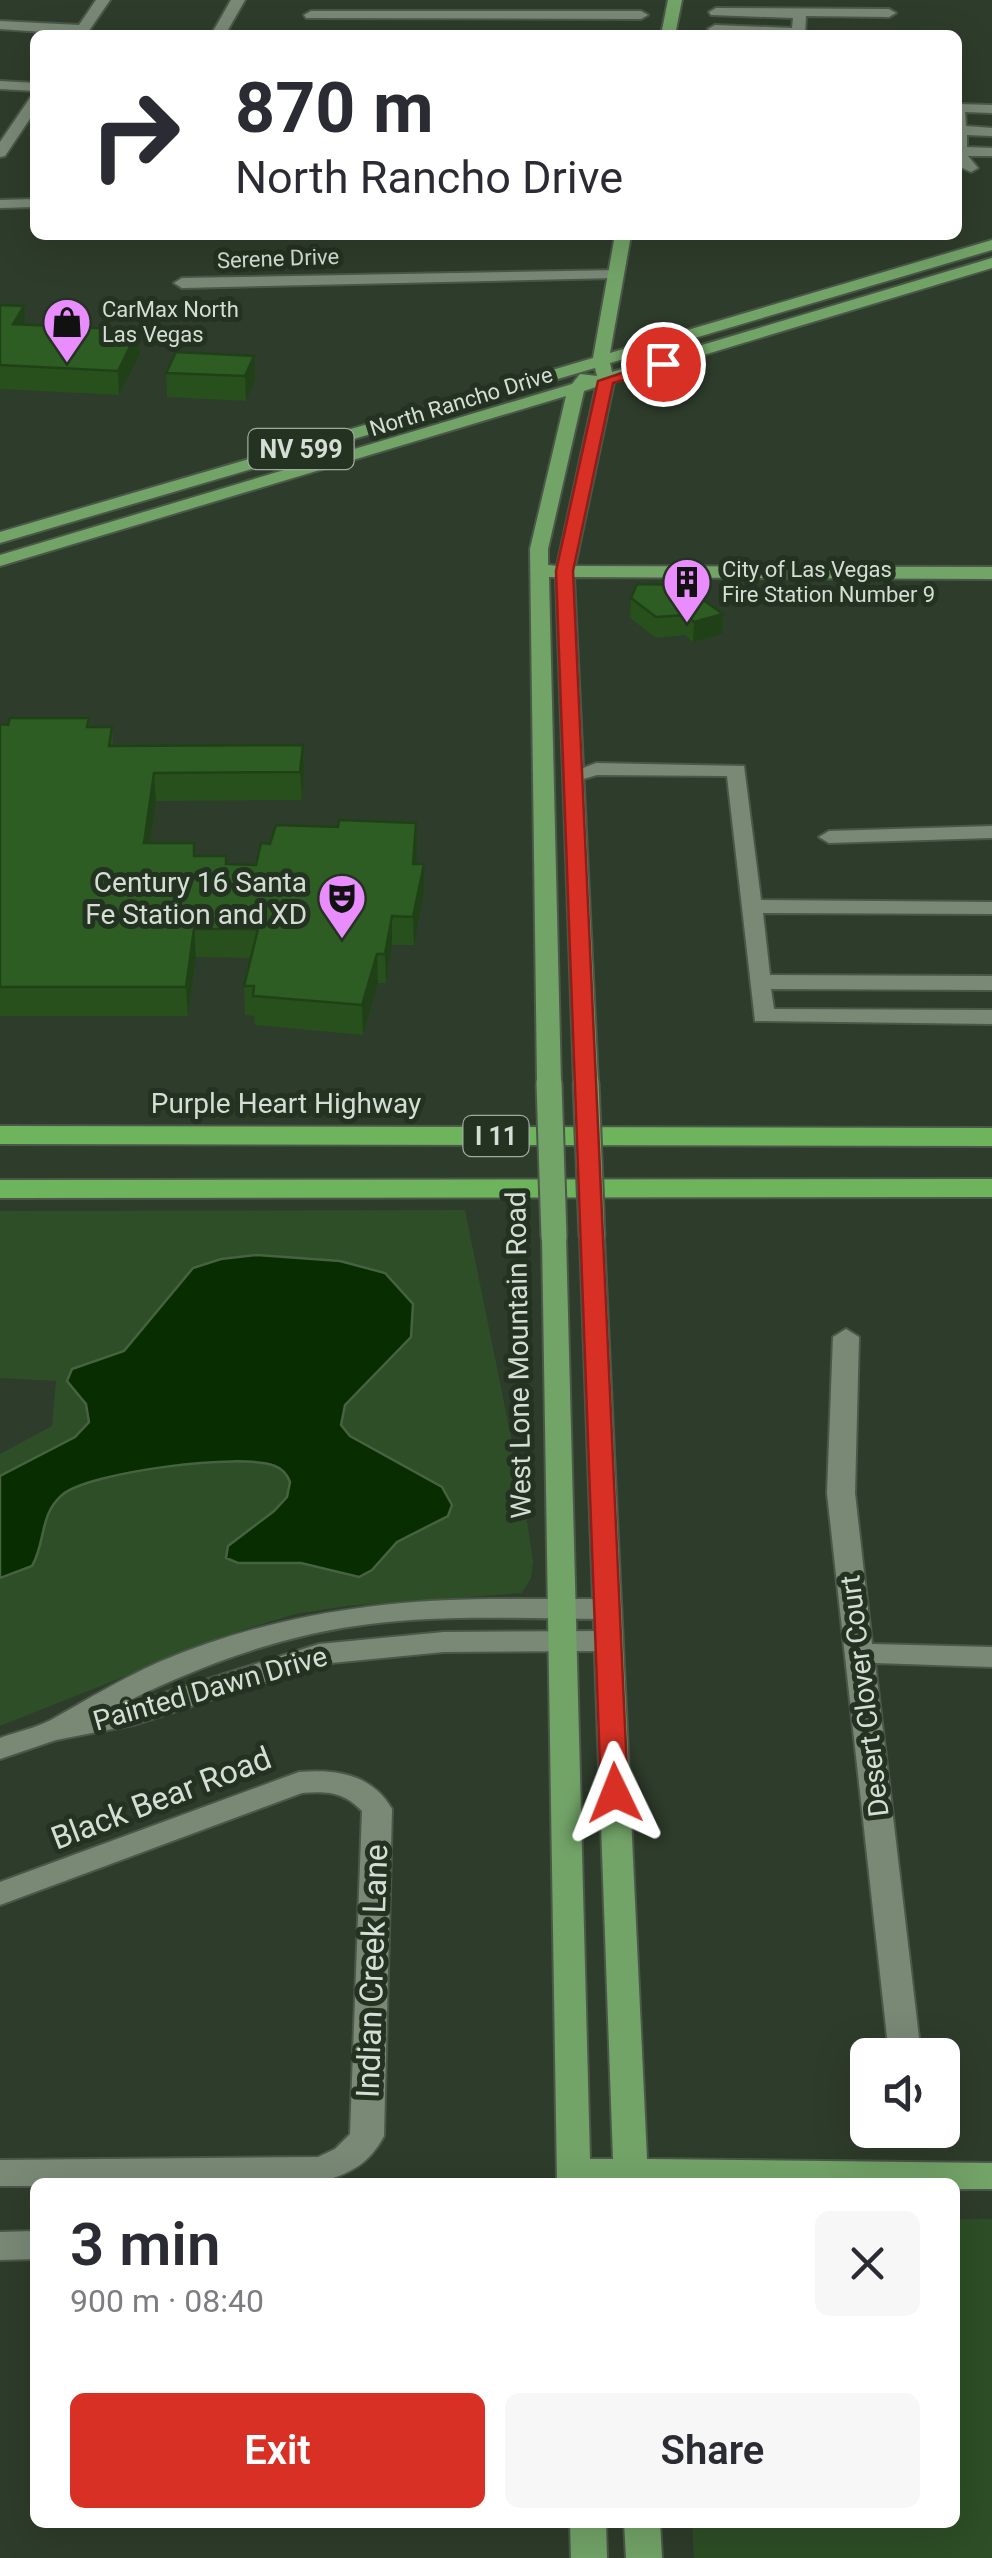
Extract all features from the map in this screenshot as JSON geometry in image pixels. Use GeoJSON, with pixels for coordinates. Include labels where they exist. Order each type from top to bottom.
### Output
{"type":"FeatureCollection","features":[{"type":"Feature","properties":{"kind":"highway","name":"Purple Heart Highway"},"geometry":{"type":"LineString","coordinates":[[0,1135],[992,1136]]}},
{"type":"Feature","properties":{"kind":"highway","name":"I 11"},"geometry":{"type":"LineString","coordinates":[[0,1189],[992,1188]]}},
{"type":"Feature","properties":{"kind":"main road"},"geometry":{"type":"LineString","coordinates":[[669,30],[675,0]]}},
{"type":"Feature","properties":{"kind":"main road"},"geometry":{"type":"LineString","coordinates":[[622,240],[602,359],[606,381],[565,571],[631,2178]]}},
{"type":"Feature","properties":{"kind":"main road","name":"North Rancho Drive"},"geometry":{"type":"LineString","coordinates":[[0,538],[992,245]]}},
{"type":"Feature","properties":{"kind":"main road","name":"North Rancho Drive"},"geometry":{"type":"LineString","coordinates":[[0,561],[992,263]]}},
{"type":"Feature","properties":{"kind":"main road"},"geometry":{"type":"LineString","coordinates":[[608,316],[630,329],[675,338]]}},
{"type":"Feature","properties":{"kind":"main road","name":"West Lone Mountain Road"},"geometry":{"type":"LineString","coordinates":[[574,2178],[538,550],[576,390],[602,359]]}},
{"type":"Feature","properties":{"kind":"main road"},"geometry":{"type":"LineString","coordinates":[[510,410],[548,414],[567,428]]}},
{"type":"Feature","properties":{"kind":"main road"},"geometry":{"type":"LineString","coordinates":[[208,476],[220,497]]}},
{"type":"Feature","properties":{"kind":"main road"},"geometry":{"type":"LineString","coordinates":[[538,571],[992,573]]}},
{"type":"Feature","properties":{"kind":"main road"},"geometry":{"type":"LineString","coordinates":[[538,632],[566,632]]}},
{"type":"Feature","properties":{"kind":"main road"},"geometry":{"type":"LineString","coordinates":[[540,698],[569,698]]}},
{"type":"Feature","properties":{"kind":"main road"},"geometry":{"type":"LineString","coordinates":[[541,745],[572,745]]}},
{"type":"Feature","properties":{"kind":"main road"},"geometry":{"type":"LineString","coordinates":[[542,776],[573,776]]}},
{"type":"Feature","properties":{"kind":"main road"},"geometry":{"type":"LineString","coordinates":[[574,2178],[992,2176]]}},
{"type":"Feature","properties":{"kind":"main road"},"geometry":{"type":"LineString","coordinates":[[588,2528],[590,2558]]}},
{"type":"Feature","properties":{"kind":"main road"},"geometry":{"type":"LineString","coordinates":[[642,2528],[644,2558]]}},
{"type":"Feature","properties":{"kind":"street"},"geometry":{"type":"LineString","coordinates":[[82,30],[102,0]]}},
{"type":"Feature","properties":{"kind":"street"},"geometry":{"type":"LineString","coordinates":[[221,30],[238,0]]}},
{"type":"Feature","properties":{"kind":"street"},"geometry":{"type":"LineString","coordinates":[[381,0],[384,16]]}},
{"type":"Feature","properties":{"kind":"street"},"geometry":{"type":"LineString","coordinates":[[372,30],[394,9],[395,0]]}},
{"type":"Feature","properties":{"kind":"street"},"geometry":{"type":"LineString","coordinates":[[716,12],[858,29]]}},
{"type":"Feature","properties":{"kind":"street"},"geometry":{"type":"LineString","coordinates":[[715,30],[889,13]]}},
{"type":"Feature","properties":{"kind":"street"},"geometry":{"type":"LineString","coordinates":[[311,15],[640,15]]}},
{"type":"Feature","properties":{"kind":"street"},"geometry":{"type":"LineString","coordinates":[[503,30],[507,16]]}},
{"type":"Feature","properties":{"kind":"street"},"geometry":{"type":"LineString","coordinates":[[579,30],[583,16]]}},
{"type":"Feature","properties":{"kind":"street"},"geometry":{"type":"LineString","coordinates":[[0,26],[54,30]]}},
{"type":"Feature","properties":{"kind":"street"},"geometry":{"type":"LineString","coordinates":[[0,85],[30,87]]}},
{"type":"Feature","properties":{"kind":"street"},"geometry":{"type":"LineString","coordinates":[[0,153],[5,138],[30,107]]}},
{"type":"Feature","properties":{"kind":"street"},"geometry":{"type":"LineString","coordinates":[[962,108],[992,109]]}},
{"type":"Feature","properties":{"kind":"street"},"geometry":{"type":"LineString","coordinates":[[962,130],[992,132]]}},
{"type":"Feature","properties":{"kind":"street"},"geometry":{"type":"LineString","coordinates":[[962,151],[992,152]]}},
{"type":"Feature","properties":{"kind":"street"},"geometry":{"type":"LineString","coordinates":[[0,204],[30,203]]}},
{"type":"Feature","properties":{"kind":"street","name":"Serene Drive"},"geometry":{"type":"LineString","coordinates":[[182,283],[614,273]]}},
{"type":"Feature","properties":{"kind":"street"},"geometry":{"type":"LineString","coordinates":[[573,776],[596,784],[738,778],[764,1016],[992,1017]]}},
{"type":"Feature","properties":{"kind":"street"},"geometry":{"type":"LineString","coordinates":[[829,837],[992,832]]}},
{"type":"Feature","properties":{"kind":"street"},"geometry":{"type":"LineString","coordinates":[[751,906],[992,908]]}},
{"type":"Feature","properties":{"kind":"street"},"geometry":{"type":"LineString","coordinates":[[760,982],[992,983]]}},
{"type":"Feature","properties":{"kind":"street","name":"Desert Clover Court"},"geometry":{"type":"LineString","coordinates":[[846,1337],[841,1493],[903,2038]]}},
{"type":"Feature","properties":{"kind":"street","name":"Painted Dawn Drive"},"geometry":{"type":"LineString","coordinates":[[52,1730],[106,1697],[186,1664],[308,1623],[373,1614],[607,1609]]}},
{"type":"Feature","properties":{"kind":"street","name":"Painted Dawn Drive"},"geometry":{"type":"LineString","coordinates":[[0,1748],[52,1730],[123,1718],[319,1654],[444,1642],[608,1640]]}},
{"type":"Feature","properties":{"kind":"street"},"geometry":{"type":"LineString","coordinates":[[859,1653],[992,1658]]}},
{"type":"Feature","properties":{"kind":"street","name":"Black Bear Road"},"geometry":{"type":"LineString","coordinates":[[0,1894],[299,1784],[329,1780],[348,1784]]}},
{"type":"Feature","properties":{"kind":"street","name":"Indian Creek Lane"},"geometry":{"type":"LineString","coordinates":[[0,2173],[318,2170],[344,2163],[358,2153],[367,2136],[377,1809],[368,1796],[348,1784]]}},
{"type":"Feature","properties":{"kind":"street"},"geometry":{"type":"LineString","coordinates":[[0,2246],[30,2246]]}},
{"type":"Feature","properties":{"kind":"shaded area"},"geometry":{"type":"Polygon","coordinates":[[[465,1210],[533,1561],[531,1578],[522,1593],[347,1606],[296,1614],[239,1631],[0,1726],[0,1454],[52,1426],[56,1381],[0,1378],[0,1211],[465,1210]]]}},
{"type":"Feature","properties":{"kind":"shaded area"},"geometry":{"type":"Polygon","coordinates":[[[257,1255],[340,1261],[385,1273],[413,1304],[411,1337],[345,1405],[341,1425],[350,1436],[442,1487],[452,1505],[448,1516],[397,1542],[372,1570],[359,1577],[301,1563],[238,1563],[226,1558],[228,1546],[287,1497],[290,1482],[286,1474],[275,1466],[258,1462],[166,1467],[102,1479],[62,1495],[46,1520],[32,1566],[0,1578],[0,1476],[75,1437],[89,1422],[86,1404],[67,1381],[72,1369],[124,1351],[193,1268],[221,1259],[257,1255]]]}},
{"type":"Feature","properties":{"kind":"shaded area"},"geometry":{"type":"Polygon","coordinates":[[[960,2219],[992,2219],[992,2558],[694,2558],[692,2528],[960,2528],[960,2219]]]}},
{"type":"Feature","properties":{"kind":"building"},"geometry":{"type":"Polygon","coordinates":[[[0,305],[24,306],[13,324],[138,330],[118,371],[0,365],[0,305]]]}},
{"type":"Feature","properties":{"kind":"building"},"geometry":{"type":"Polygon","coordinates":[[[176,352],[254,356],[245,376],[166,373],[176,352]]]}},
{"type":"Feature","properties":{"kind":"building"},"geometry":{"type":"Polygon","coordinates":[[[637,584],[682,585],[723,614],[694,622],[686,615],[656,617],[631,598],[637,584]]]}},
{"type":"Feature","properties":{"kind":"building"},"geometry":{"type":"Polygon","coordinates":[[[10,718],[89,718],[87,727],[112,727],[109,746],[303,745],[300,772],[154,773],[144,843],[194,843],[194,856],[226,856],[226,864],[256,865],[261,843],[270,844],[276,825],[338,827],[339,820],[416,823],[413,864],[424,864],[413,917],[392,916],[385,954],[377,954],[362,1005],[253,996],[254,986],[244,986],[258,929],[194,929],[186,987],[0,987],[0,724],[8,725],[10,718]]]}},
{"type":"Feature","properties":{"kind":"place","name":"CarMax North Las Vegas"},"geometry":{"type":"Point","coordinates":[67,364]}},
{"type":"Feature","properties":{"kind":"place","name":"City of Las Vegas Fire Station Number 9"},"geometry":{"type":"Point","coordinates":[687,624]}},
{"type":"Feature","properties":{"kind":"place","name":"Century 16 Santa Fe Station and XD"},"geometry":{"type":"Point","coordinates":[342,940]}},
{"type":"Feature","properties":{"kind":"route"},"geometry":{"type":"LineString","coordinates":[[615,1793],[565,571],[606,381],[663,364]]}}]}
